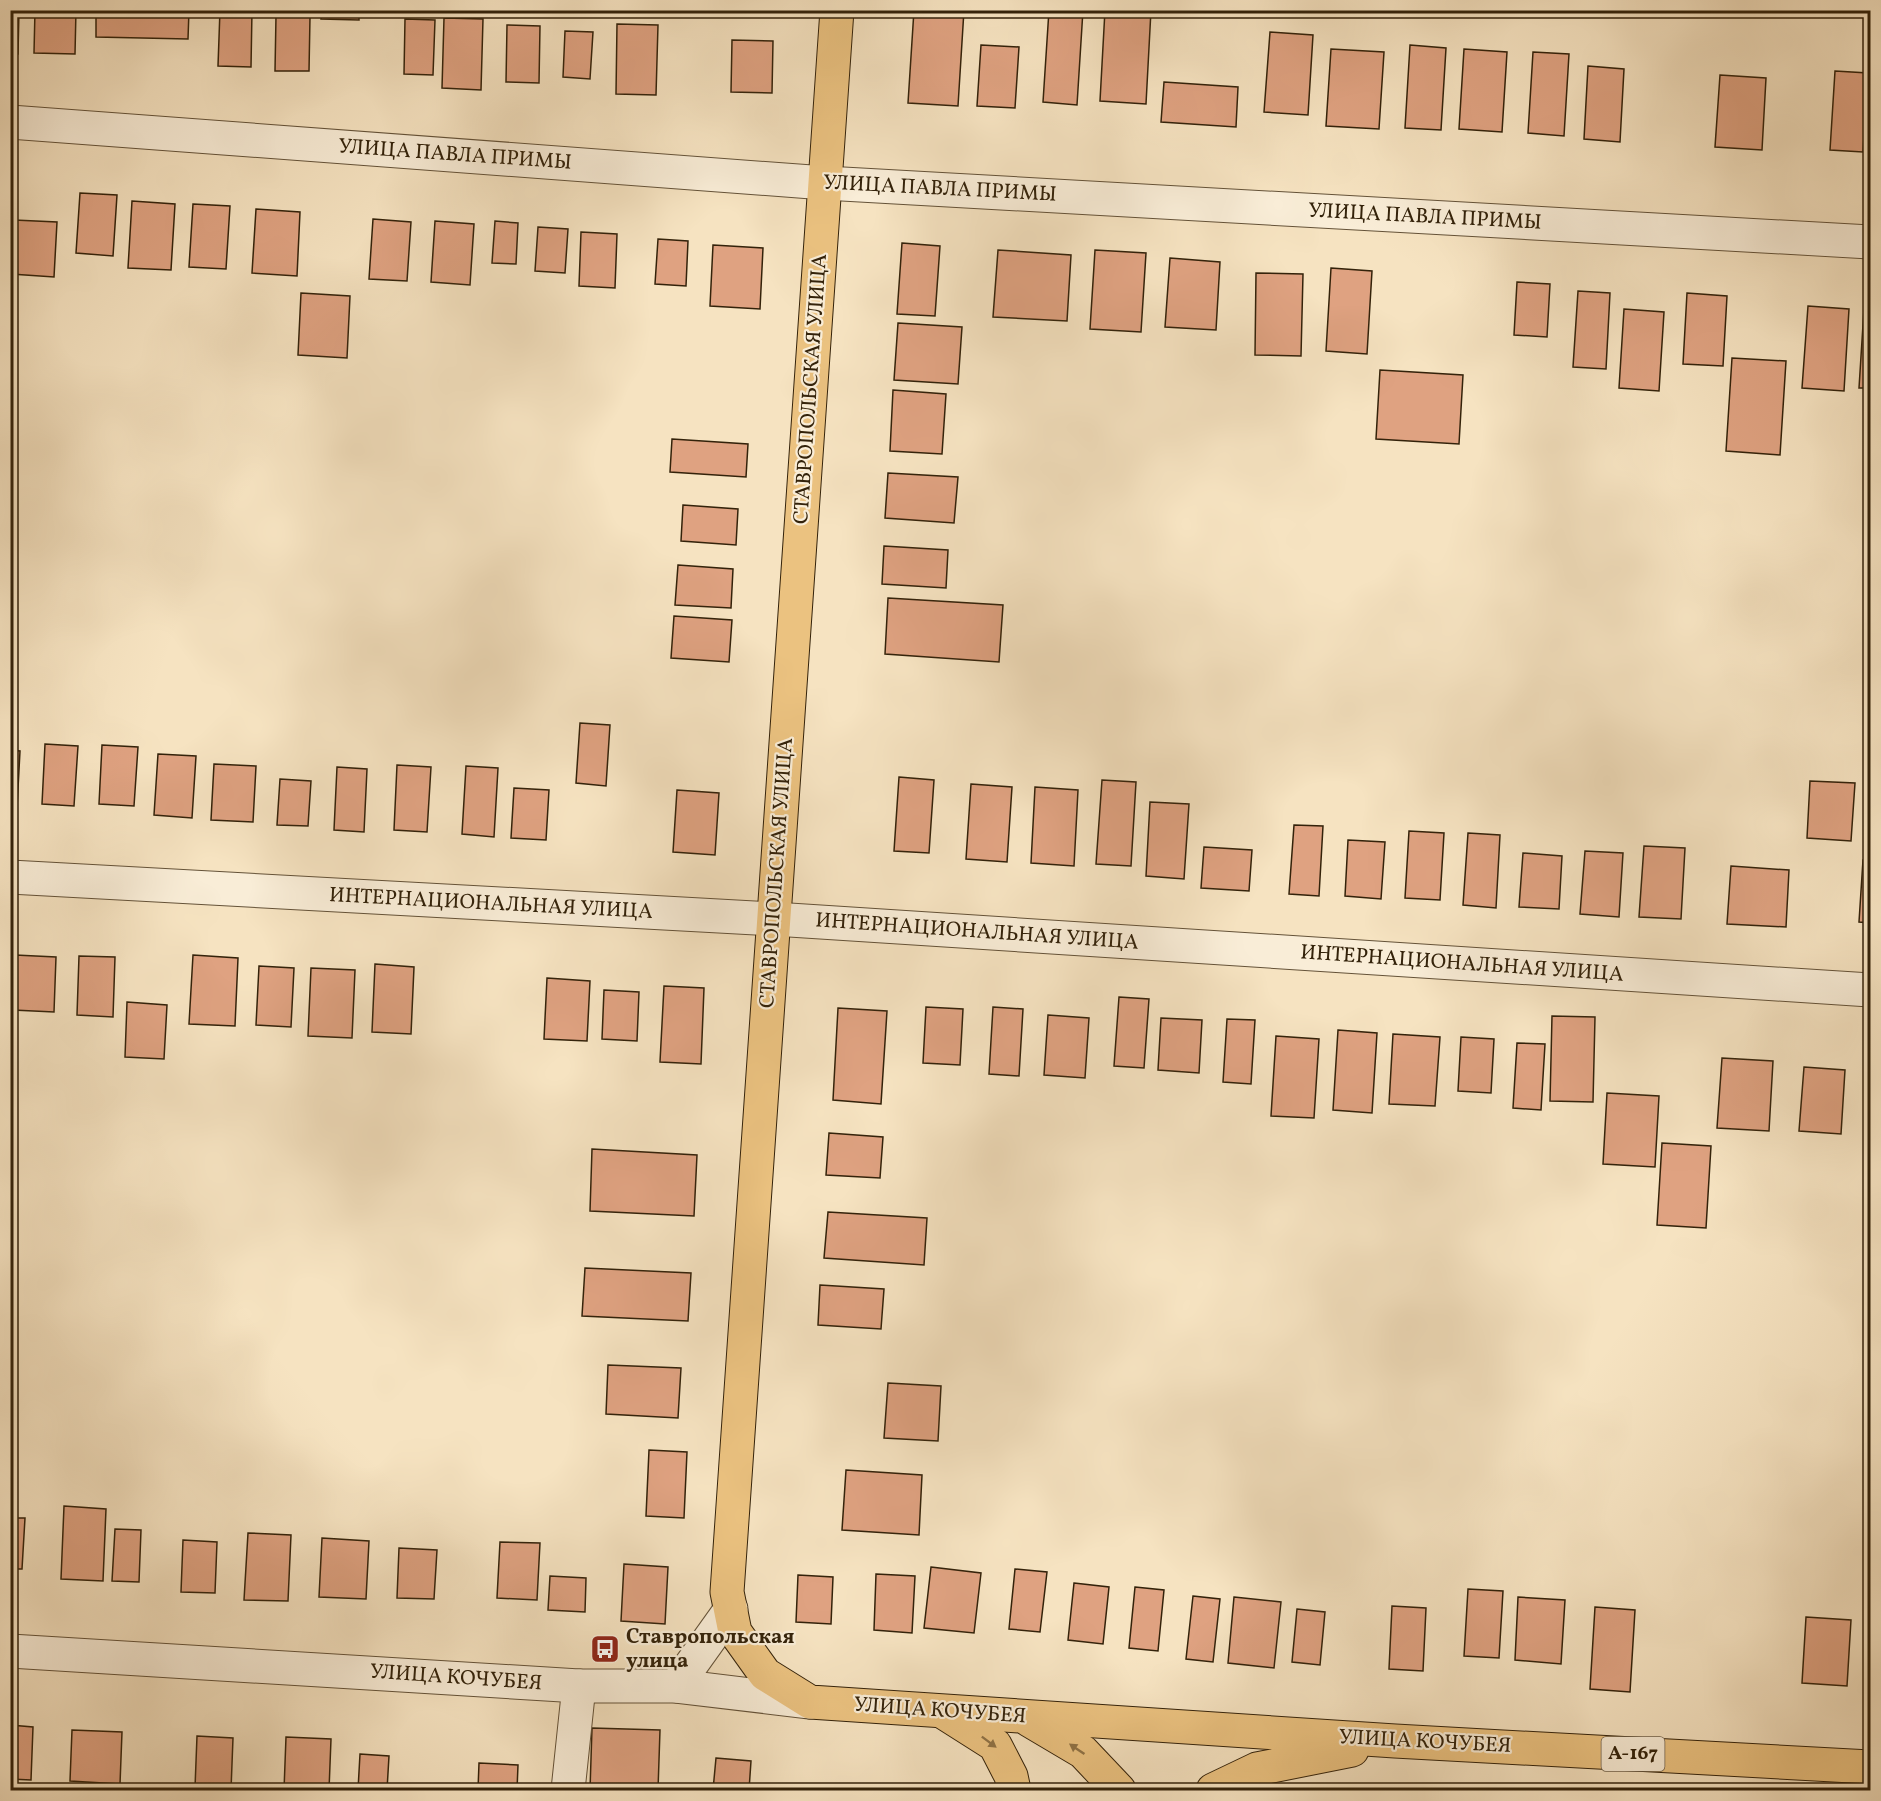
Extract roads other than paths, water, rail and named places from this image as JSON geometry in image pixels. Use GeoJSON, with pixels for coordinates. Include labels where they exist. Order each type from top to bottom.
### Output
{"type":"FeatureCollection","features":[{"type":"Feature","properties":{"kind":"main road","name":"СТАВРОПОЛЬСКАЯ УЛИЦА"},"geometry":{"type":"LineString","coordinates":[[810,1702],[765,1674],[735,1632],[728,1592],[837,10]]}},
{"type":"Feature","properties":{"kind":"main road","name":"УЛИЦА КОЧУБЕЯ"},"geometry":{"type":"LineString","coordinates":[[810,1702],[1395,1741],[1870,1767]]}},
{"type":"Feature","properties":{"kind":"main road"},"geometry":{"type":"LineString","coordinates":[[942,1711],[995,1745],[1011,1776],[1014,1791]]}},
{"type":"Feature","properties":{"kind":"main road"},"geometry":{"type":"LineString","coordinates":[[1022,1716],[1083,1752],[1119,1791]]}},
{"type":"Feature","properties":{"kind":"main road","name":"А-167"},"geometry":{"type":"LineString","coordinates":[[1213,1791],[1257,1769],[1395,1741]]}},
{"type":"Feature","properties":{"kind":"street","name":"УЛИЦА ПАВЛА ПРИМЫ"},"geometry":{"type":"LineString","coordinates":[[10,122],[825,183],[1870,242]]}},
{"type":"Feature","properties":{"kind":"street","name":"ИНТЕРНАЦИОНАЛЬНАЯ УЛИЦА"},"geometry":{"type":"LineString","coordinates":[[10,877],[774,919],[1870,990]]}},
{"type":"Feature","properties":{"kind":"street"},"geometry":{"type":"LineString","coordinates":[[676,1686],[731,1609]]}},
{"type":"Feature","properties":{"kind":"street","name":"УЛИЦА КОЧУБЕЯ"},"geometry":{"type":"LineString","coordinates":[[10,1651],[579,1686],[676,1686],[810,1702]]}},
{"type":"Feature","properties":{"kind":"street"},"geometry":{"type":"LineString","coordinates":[[568,1791],[579,1686]]}},
{"type":"Feature","properties":{"kind":"place","name":"Ставропольская улица"},"geometry":{"type":"Point","coordinates":[605,1649]}}]}
